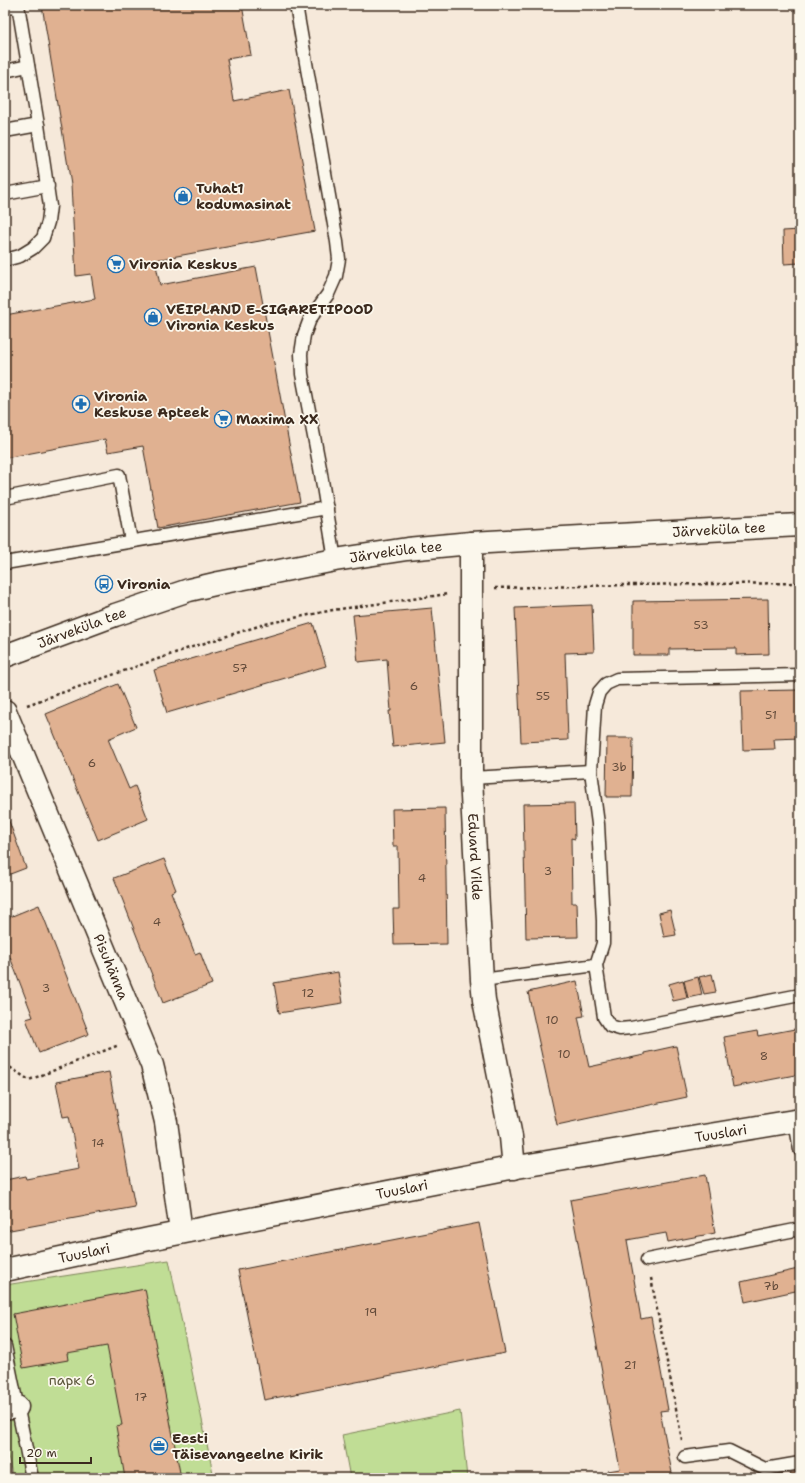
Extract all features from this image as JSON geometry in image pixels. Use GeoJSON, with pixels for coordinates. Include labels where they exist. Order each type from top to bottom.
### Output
{"type":"FeatureCollection","features":[{"type":"Feature","properties":{"kind":"street","name":"Järveküla tee"},"geometry":{"type":"LineString","coordinates":[[5,656],[115,615],[189,590],[335,560],[407,549],[471,543],[800,525]]}},
{"type":"Feature","properties":{"kind":"street","name":"Eduard Vilde"},"geometry":{"type":"LineString","coordinates":[[471,543],[471,778],[482,980],[484,1000],[511,1136],[514,1168]]}},
{"type":"Feature","properties":{"kind":"street","name":"Pisuhänna"},"geometry":{"type":"LineString","coordinates":[[6,712],[152,1065],[166,1122],[181,1232]]}},
{"type":"Feature","properties":{"kind":"street","name":"Tuuslari"},"geometry":{"type":"LineString","coordinates":[[5,1270],[181,1232],[514,1168],[798,1120]]}},
{"type":"Feature","properties":{"kind":"lane"},"geometry":{"type":"LineString","coordinates":[[5,8],[18,5],[50,206],[48,222],[43,238],[33,248],[20,256],[5,260]]}},
{"type":"Feature","properties":{"kind":"lane"},"geometry":{"type":"LineString","coordinates":[[296,5],[339,259],[336,276],[328,294],[310,319],[304,335],[301,354],[302,374],[327,508],[335,560]]}},
{"type":"Feature","properties":{"kind":"lane"},"geometry":{"type":"LineString","coordinates":[[5,70],[28,66]]}},
{"type":"Feature","properties":{"kind":"lane"},"geometry":{"type":"LineString","coordinates":[[5,131],[38,125]]}},
{"type":"Feature","properties":{"kind":"lane"},"geometry":{"type":"LineString","coordinates":[[5,194],[48,186]]}},
{"type":"Feature","properties":{"kind":"lane"},"geometry":{"type":"LineString","coordinates":[[5,498],[119,475],[131,541]]}},
{"type":"Feature","properties":{"kind":"lane"},"geometry":{"type":"LineString","coordinates":[[5,563],[327,508]]}},
{"type":"Feature","properties":{"kind":"lane"},"geometry":{"type":"LineString","coordinates":[[800,675],[617,679],[606,684],[599,692],[595,705],[591,771],[598,824],[603,921],[603,943],[596,965],[604,1017],[610,1026],[620,1029],[631,1028],[800,995]]}},
{"type":"Feature","properties":{"kind":"lane"},"geometry":{"type":"LineString","coordinates":[[471,778],[591,771]]}},
{"type":"Feature","properties":{"kind":"lane"},"geometry":{"type":"LineString","coordinates":[[482,980],[596,965]]}},
{"type":"Feature","properties":{"kind":"lane"},"geometry":{"type":"LineString","coordinates":[[798,1120],[800,1150]]}},
{"type":"Feature","properties":{"kind":"lane"},"geometry":{"type":"LineString","coordinates":[[647,1260],[800,1229]]}},
{"type":"Feature","properties":{"kind":"lane"},"geometry":{"type":"LineString","coordinates":[[5,1346],[11,1408],[32,1478]]}},
{"type":"Feature","properties":{"kind":"lane"},"geometry":{"type":"LineString","coordinates":[[685,1457],[729,1451],[765,1469],[800,1463]]}},
{"type":"Feature","properties":{"kind":"path"},"geometry":{"type":"LineString","coordinates":[[6,712],[265,624],[333,610],[472,590],[497,588],[800,583]]}},
{"type":"Feature","properties":{"kind":"path"},"geometry":{"type":"LineString","coordinates":[[5,1064],[29,1080],[141,1036]]}},
{"type":"Feature","properties":{"kind":"path"},"geometry":{"type":"LineString","coordinates":[[647,1260],[685,1457]]}},
{"type":"Feature","properties":{"kind":"green space","name":"парк 6"},"geometry":{"type":"Polygon","coordinates":[[[169,1260],[214,1478],[13,1478],[5,1443],[5,1285],[169,1260]]]}},
{"type":"Feature","properties":{"kind":"green space"},"geometry":{"type":"Polygon","coordinates":[[[460,1411],[467,1478],[350,1478],[342,1435],[460,1411]]]}},
{"type":"Feature","properties":{"kind":"building","name":"Vironia Keskus"},"geometry":{"type":"Polygon","coordinates":[[[42,5],[242,5],[251,55],[227,59],[234,101],[289,90],[315,231],[155,260],[160,285],[256,267],[300,502],[158,528],[143,446],[108,452],[105,439],[5,458],[5,315],[95,299],[91,274],[76,276],[71,185],[42,5]]]}},
{"type":"Feature","properties":{"kind":"building"},"geometry":{"type":"Polygon","coordinates":[[[800,230],[800,263],[784,264],[783,231],[800,230]]]}},
{"type":"Feature","properties":{"kind":"building"},"geometry":{"type":"Polygon","coordinates":[[[768,599],[769,654],[736,655],[736,648],[669,649],[669,655],[633,655],[633,601],[768,599]]]}},
{"type":"Feature","properties":{"kind":"building"},"geometry":{"type":"Polygon","coordinates":[[[592,605],[594,652],[565,653],[568,740],[521,742],[515,608],[592,605]]]}},
{"type":"Feature","properties":{"kind":"building"},"geometry":{"type":"Polygon","coordinates":[[[432,608],[445,742],[393,747],[389,711],[391,711],[387,659],[358,662],[353,615],[432,608]]]}},
{"type":"Feature","properties":{"kind":"building"},"geometry":{"type":"Polygon","coordinates":[[[313,623],[326,666],[167,713],[154,670],[313,623]]]}},
{"type":"Feature","properties":{"kind":"building"},"geometry":{"type":"Polygon","coordinates":[[[118,684],[136,727],[108,739],[129,789],[135,786],[148,819],[98,840],[46,714],[118,684]]]}},
{"type":"Feature","properties":{"kind":"building"},"geometry":{"type":"Polygon","coordinates":[[[800,690],[800,738],[774,739],[775,749],[743,750],[741,691],[800,690]]]}},
{"type":"Feature","properties":{"kind":"building"},"geometry":{"type":"Polygon","coordinates":[[[607,738],[633,738],[632,797],[606,797],[607,738]]]}},
{"type":"Feature","properties":{"kind":"building"},"geometry":{"type":"Polygon","coordinates":[[[574,803],[575,839],[571,838],[572,903],[577,903],[578,937],[526,938],[523,804],[574,803]]]}},
{"type":"Feature","properties":{"kind":"building"},"geometry":{"type":"Polygon","coordinates":[[[445,808],[447,944],[394,945],[393,909],[399,909],[398,846],[393,846],[392,809],[445,808]]]}},
{"type":"Feature","properties":{"kind":"building"},"geometry":{"type":"Polygon","coordinates":[[[5,810],[26,868],[5,876],[5,810]]]}},
{"type":"Feature","properties":{"kind":"building"},"geometry":{"type":"Polygon","coordinates":[[[164,859],[176,890],[171,892],[195,954],[200,952],[212,984],[163,1003],[114,878],[164,859]]]}},
{"type":"Feature","properties":{"kind":"building"},"geometry":{"type":"Polygon","coordinates":[[[39,905],[89,1034],[39,1053],[26,1019],[33,1017],[10,957],[5,959],[5,919],[39,905]]]}},
{"type":"Feature","properties":{"kind":"building"},"geometry":{"type":"Polygon","coordinates":[[[670,910],[676,935],[664,937],[659,913],[670,910]]]}},
{"type":"Feature","properties":{"kind":"building"},"geometry":{"type":"Polygon","coordinates":[[[338,972],[343,1003],[279,1013],[274,983],[338,972]]]}},
{"type":"Feature","properties":{"kind":"building"},"geometry":{"type":"Polygon","coordinates":[[[712,974],[716,992],[704,994],[699,977],[712,974]]]}},
{"type":"Feature","properties":{"kind":"building"},"geometry":{"type":"Polygon","coordinates":[[[698,977],[702,995],[688,998],[684,981],[698,977]]]}},
{"type":"Feature","properties":{"kind":"building"},"geometry":{"type":"Polygon","coordinates":[[[683,980],[687,998],[673,1001],[669,984],[683,980]]]}},
{"type":"Feature","properties":{"kind":"building"},"geometry":{"type":"Polygon","coordinates":[[[577,981],[584,1016],[578,1017],[589,1067],[644,1055],[644,1053],[676,1046],[687,1097],[557,1125],[528,992],[577,981]]]}},
{"type":"Feature","properties":{"kind":"building"},"geometry":{"type":"Polygon","coordinates":[[[800,1028],[800,1074],[733,1087],[724,1037],[757,1031],[758,1036],[800,1028]]]}},
{"type":"Feature","properties":{"kind":"building"},"geometry":{"type":"Polygon","coordinates":[[[109,1072],[135,1207],[5,1231],[5,1180],[25,1176],[26,1179],[79,1169],[69,1116],[63,1117],[56,1082],[109,1072]]]}},
{"type":"Feature","properties":{"kind":"building"},"geometry":{"type":"Polygon","coordinates":[[[705,1175],[715,1233],[668,1242],[666,1233],[627,1240],[641,1319],[651,1317],[668,1410],[660,1411],[673,1478],[609,1478],[608,1471],[620,1469],[570,1200],[705,1175]]]}},
{"type":"Feature","properties":{"kind":"building"},"geometry":{"type":"Polygon","coordinates":[[[479,1223],[505,1353],[264,1400],[238,1270],[479,1223]]]}},
{"type":"Feature","properties":{"kind":"building"},"geometry":{"type":"Polygon","coordinates":[[[798,1269],[800,1290],[745,1302],[741,1282],[798,1269]]]}},
{"type":"Feature","properties":{"kind":"building"},"geometry":{"type":"Polygon","coordinates":[[[145,1289],[181,1478],[125,1478],[116,1426],[122,1425],[107,1346],[67,1353],[68,1360],[23,1368],[13,1314],[145,1289]]]}},
{"type":"Feature","properties":{"kind":"building"},"geometry":{"type":"Polygon","coordinates":[[[800,1470],[800,1478],[791,1478],[790,1472],[800,1470]]]}},
{"type":"Feature","properties":{"kind":"place","name":"Tuhat1 kodumasinat"},"geometry":{"type":"Point","coordinates":[183,196]}},
{"type":"Feature","properties":{"kind":"place","name":"Vironia Keskus"},"geometry":{"type":"Point","coordinates":[116,264]}},
{"type":"Feature","properties":{"kind":"place","name":"VEIPLAND E-SIGARETIPOOD Vironia Keskus"},"geometry":{"type":"Point","coordinates":[153,317]}},
{"type":"Feature","properties":{"kind":"place","name":"Vironia Keskuse Apteek"},"geometry":{"type":"Point","coordinates":[81,404]}},
{"type":"Feature","properties":{"kind":"place","name":"Maxima XX"},"geometry":{"type":"Point","coordinates":[223,419]}},
{"type":"Feature","properties":{"kind":"place","name":"Vironia"},"geometry":{"type":"Point","coordinates":[104,584]}},
{"type":"Feature","properties":{"kind":"place","name":"Eesti Täisevangeelne Kirik"},"geometry":{"type":"Point","coordinates":[159,1446]}}]}
